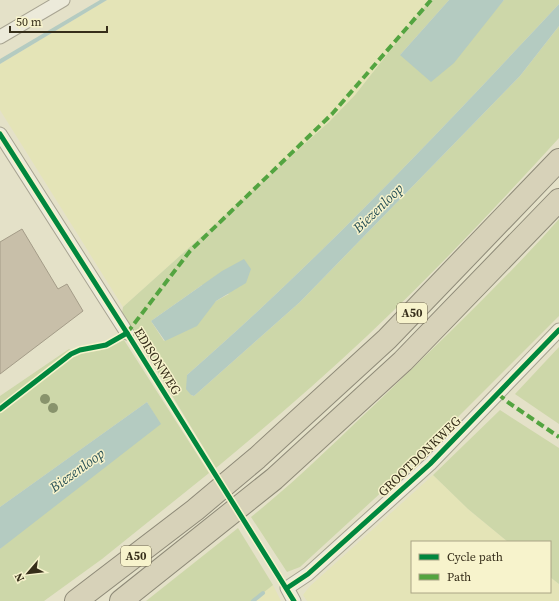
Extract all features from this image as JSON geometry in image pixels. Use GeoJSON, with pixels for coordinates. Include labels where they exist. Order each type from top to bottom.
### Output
{"type":"FeatureCollection","features":[{"type":"Feature","properties":{"kind":"highway","name":"A50"},"geometry":{"type":"LineString","coordinates":[[76,601],[195,510],[257,458],[387,340],[559,160]]}},
{"type":"Feature","properties":{"kind":"highway","name":"A50"},"geometry":{"type":"LineString","coordinates":[[121,601],[274,479],[403,362],[559,200]]}},
{"type":"Feature","properties":{"kind":"street"},"geometry":{"type":"LineString","coordinates":[[0,37],[63,0]]}},
{"type":"Feature","properties":{"kind":"street","name":"EDISONWEG"},"geometry":{"type":"LineString","coordinates":[[0,134],[127,333]]}},
{"type":"Feature","properties":{"kind":"street","name":"GROOTDONKWEG"},"geometry":{"type":"LineString","coordinates":[[294,601],[286,588],[308,574],[430,464],[559,330]]}},
{"type":"Feature","properties":{"kind":"green space"},"geometry":{"type":"Polygon","coordinates":[[[107,0],[430,0],[355,95],[329,122],[123,307],[0,110],[0,64],[107,0]]]}},
{"type":"Feature","properties":{"kind":"green space"},"geometry":{"type":"Polygon","coordinates":[[[430,0],[449,0],[400,55],[486,21],[504,0],[559,0],[559,4],[378,194],[284,287],[187,375],[191,395],[194,396],[300,302],[520,76],[559,26],[559,138],[417,288],[349,353],[216,468],[122,313],[123,307],[329,122],[355,95],[430,0]],[[202,285],[151,321],[164,341],[216,301],[229,294],[202,285]]]}},
{"type":"Feature","properties":{"kind":"green space"},"geometry":{"type":"Polygon","coordinates":[[[559,219],[559,316],[397,478],[300,567],[287,572],[251,517],[304,471],[432,350],[539,242],[559,219]]]}},
{"type":"Feature","properties":{"kind":"green space"},"geometry":{"type":"Polygon","coordinates":[[[124,340],[209,473],[102,559],[44,601],[0,601],[0,549],[154,414],[147,402],[0,507],[0,396],[69,349],[77,354],[108,348],[124,340]]]}},
{"type":"Feature","properties":{"kind":"green space"},"geometry":{"type":"Polygon","coordinates":[[[559,347],[559,424],[515,394],[559,347]]]}},
{"type":"Feature","properties":{"kind":"green space"},"geometry":{"type":"Polygon","coordinates":[[[500,410],[559,448],[559,584],[551,578],[551,541],[507,541],[468,509],[433,475],[500,410]]]}},
{"type":"Feature","properties":{"kind":"green space"},"geometry":{"type":"Polygon","coordinates":[[[433,475],[468,509],[507,541],[411,541],[411,593],[551,593],[551,578],[559,584],[559,601],[307,601],[303,595],[309,587],[433,475]]]}},
{"type":"Feature","properties":{"kind":"green space"},"geometry":{"type":"Polygon","coordinates":[[[238,528],[273,585],[253,601],[146,601],[238,528]]]}},
{"type":"Feature","properties":{"kind":"green space"},"geometry":{"type":"Polygon","coordinates":[[[273,585],[281,601],[253,601],[273,585]]]}},
{"type":"Feature","properties":{"kind":"water"},"geometry":{"type":"Polygon","coordinates":[[[100,0],[107,0],[0,64],[0,59],[100,0]]]}},
{"type":"Feature","properties":{"kind":"water"},"geometry":{"type":"Polygon","coordinates":[[[449,0],[504,0],[454,63],[431,82],[400,55],[449,0]]]}},
{"type":"Feature","properties":{"kind":"water","name":"Biezenloop"},"geometry":{"type":"Polygon","coordinates":[[[559,4],[559,26],[520,76],[300,302],[194,396],[191,395],[186,389],[187,375],[284,287],[331,241],[469,100],[559,4]]]}},
{"type":"Feature","properties":{"kind":"water"},"geometry":{"type":"Polygon","coordinates":[[[244,259],[251,269],[246,283],[216,301],[197,326],[165,341],[151,321],[222,271],[244,259]]]}},
{"type":"Feature","properties":{"kind":"water","name":"Biezenloop"},"geometry":{"type":"Polygon","coordinates":[[[147,402],[161,424],[0,549],[0,507],[147,402]]]}},
{"type":"Feature","properties":{"kind":"building"},"geometry":{"type":"Polygon","coordinates":[[[22,229],[58,289],[67,284],[83,311],[0,374],[0,242],[22,229]]]}},
{"type":"Feature","properties":{"kind":"waterway"},"geometry":{"type":"LineString","coordinates":[[253,601],[263,593]]}},
{"type":"Feature","properties":{"kind":"marked path"},"geometry":{"type":"LineString","coordinates":[[127,333],[190,251],[332,114],[431,0]]}},
{"type":"Feature","properties":{"kind":"marked path"},"geometry":{"type":"LineString","coordinates":[[498,394],[559,437]]}},
{"type":"Feature","properties":{"kind":"cycle path"},"geometry":{"type":"LineString","coordinates":[[0,134],[127,333],[294,601]]}},
{"type":"Feature","properties":{"kind":"cycle path"},"geometry":{"type":"LineString","coordinates":[[287,588],[308,574],[430,464],[559,330]]}},
{"type":"Feature","properties":{"kind":"cycle path"},"geometry":{"type":"LineString","coordinates":[[0,409],[71,354],[80,350],[106,345],[127,333]]}}]}
